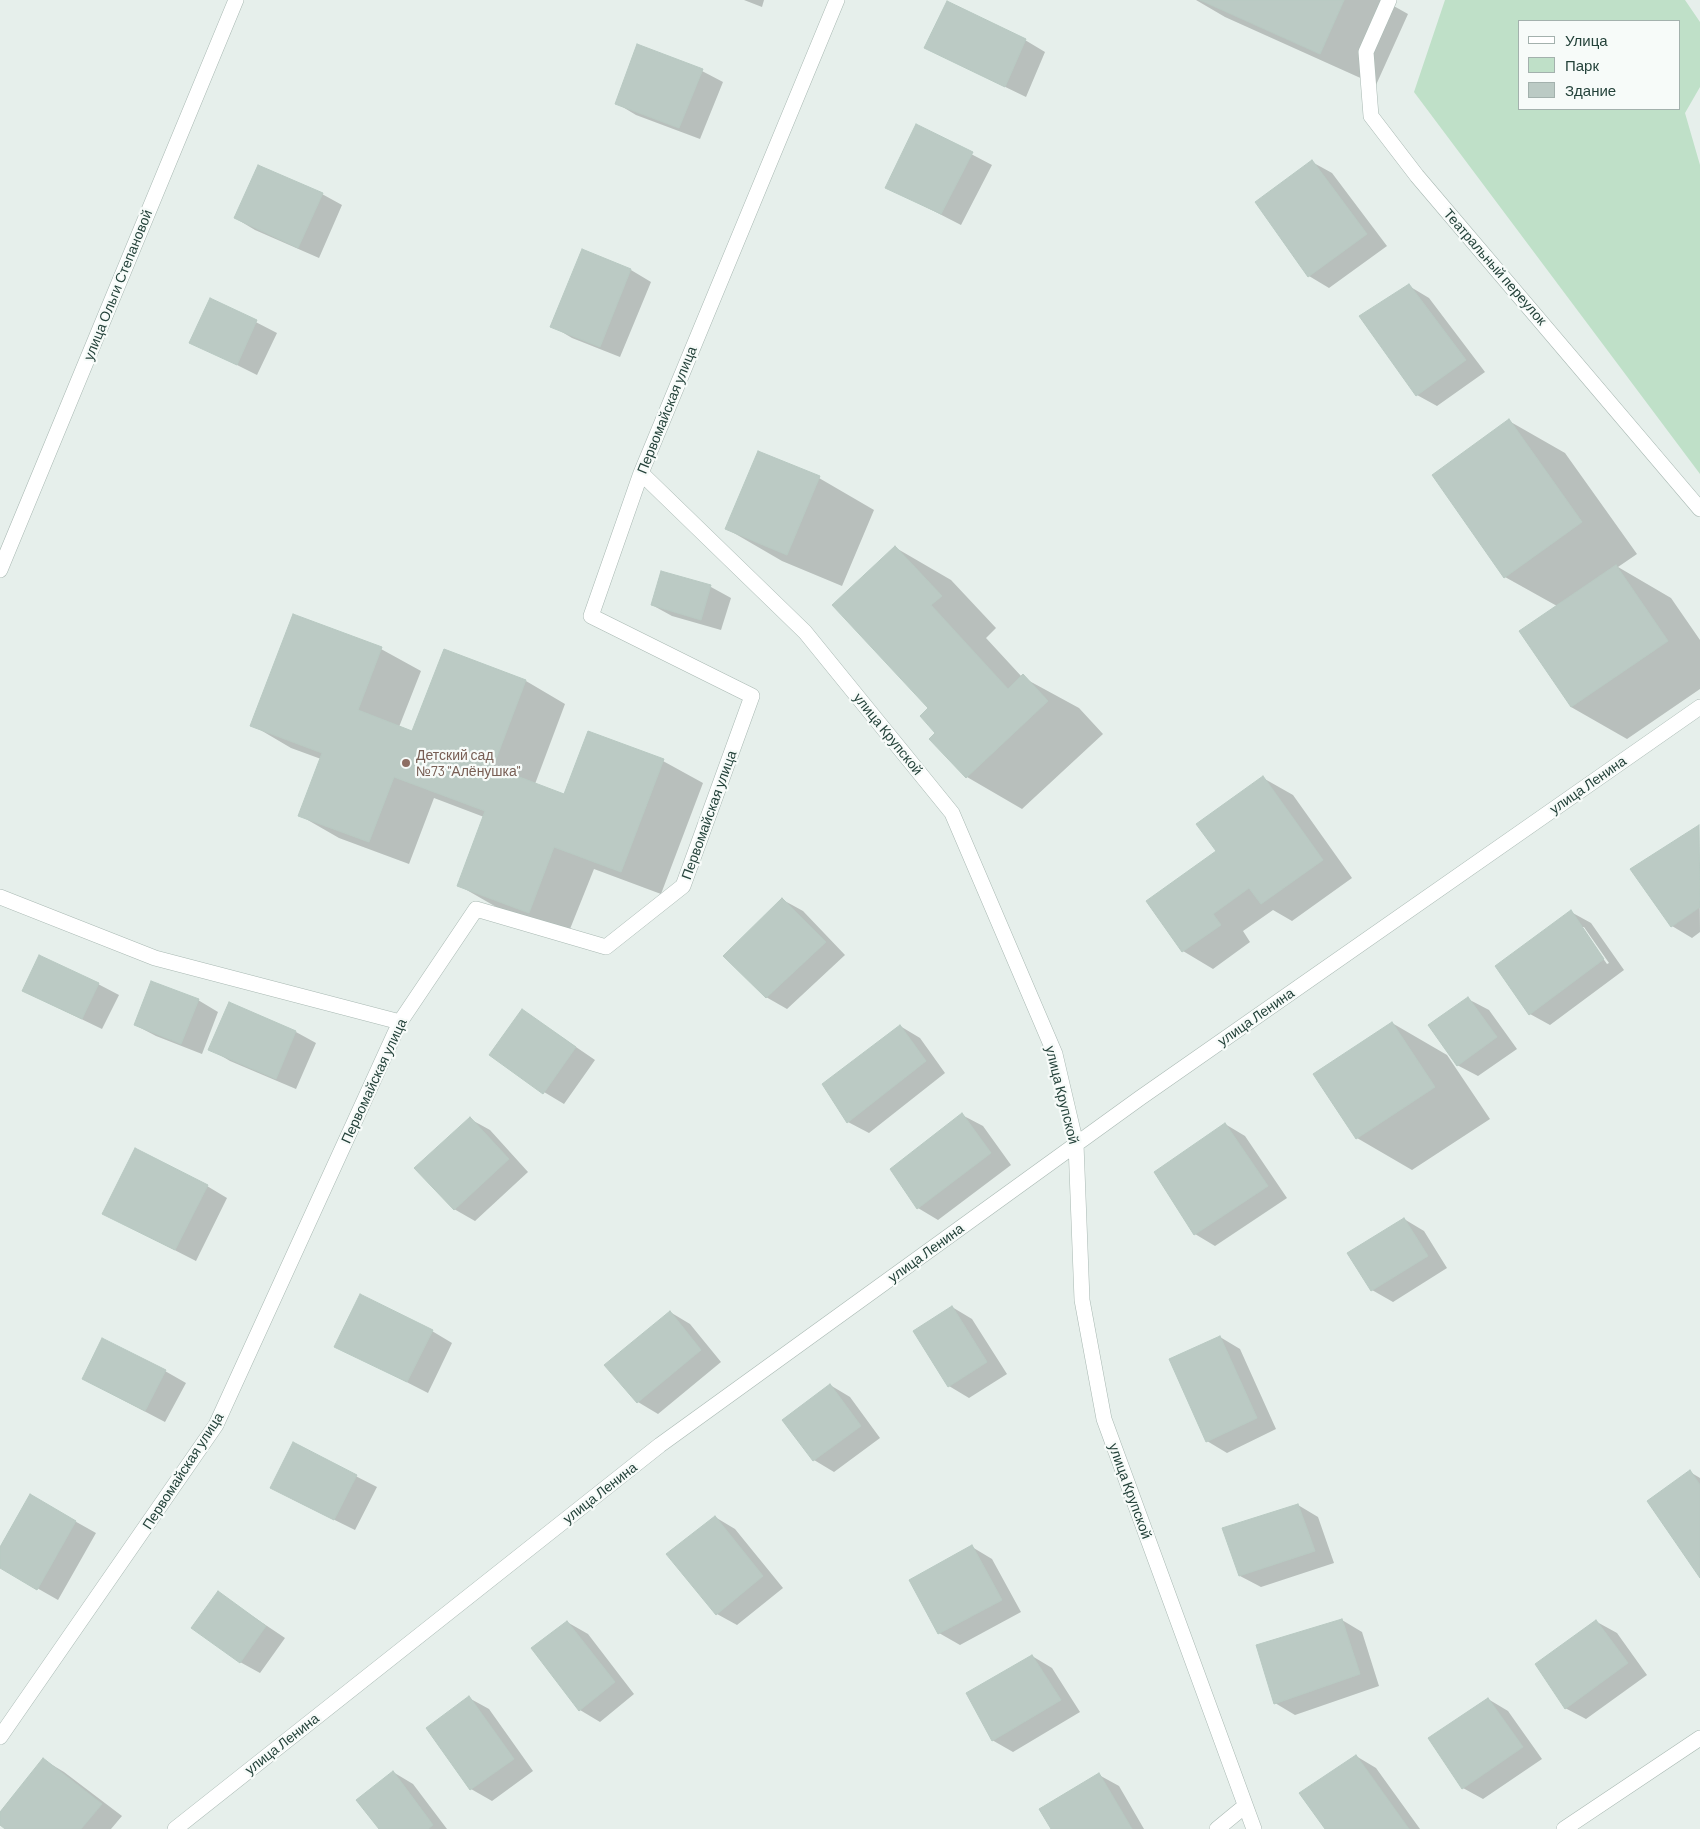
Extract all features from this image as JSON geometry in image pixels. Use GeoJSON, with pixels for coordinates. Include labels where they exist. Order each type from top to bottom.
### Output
{"type":"FeatureCollection","features":[{"type":"Feature","properties":{"kind":"street","name":"улица Ольги Степановой"},"geometry":{"type":"LineString","coordinates":[[0,570],[236,0]]}},
{"type":"Feature","properties":{"kind":"street","name":"Первомайская улица"},"geometry":{"type":"LineString","coordinates":[[0,1737],[216,1425],[400,1022],[476,909],[606,947],[683,886],[752,696],[591,616],[641,474],[837,0]]}},
{"type":"Feature","properties":{"kind":"street","name":"Театральный переулок"},"geometry":{"type":"LineString","coordinates":[[1390,0],[1366,52],[1371,116],[1417,176],[1700,509]]}},
{"type":"Feature","properties":{"kind":"street","name":"улица Крупской"},"geometry":{"type":"LineString","coordinates":[[641,474],[805,632],[952,813],[1055,1054],[1076,1144],[1082,1300],[1104,1419],[1254,1829]]}},
{"type":"Feature","properties":{"kind":"street","name":"улица Ленина"},"geometry":{"type":"LineString","coordinates":[[175,1829],[660,1445],[1076,1144],[1700,706]]}},
{"type":"Feature","properties":{"kind":"street"},"geometry":{"type":"LineString","coordinates":[[0,897],[155,958],[400,1022]]}},
{"type":"Feature","properties":{"kind":"street"},"geometry":{"type":"LineString","coordinates":[[1564,1829],[1700,1738]]}},
{"type":"Feature","properties":{"kind":"street"},"geometry":{"type":"LineString","coordinates":[[1217,1829],[1245,1806]]}},
{"type":"Feature","properties":{"kind":"green space"},"geometry":{"type":"Polygon","coordinates":[[[1445,0],[1685,0],[1700,22],[1700,87],[1685,113],[1700,165],[1700,474],[1414,92],[1445,0]]]}},
{"type":"Feature","properties":{"kind":"building"},"geometry":{"type":"Polygon","coordinates":[[[1200,0],[1344,0],[1320,54],[1200,0]]]}},
{"type":"Feature","properties":{"kind":"building"},"geometry":{"type":"Polygon","coordinates":[[[947,1],[1026,39],[1005,87],[924,48],[947,1]]]}},
{"type":"Feature","properties":{"kind":"building"},"geometry":{"type":"Polygon","coordinates":[[[637,44],[703,69],[679,128],[615,104],[637,44]]]}},
{"type":"Feature","properties":{"kind":"building"},"geometry":{"type":"Polygon","coordinates":[[[916,124],[973,152],[941,214],[885,188],[916,124]]]}},
{"type":"Feature","properties":{"kind":"building"},"geometry":{"type":"Polygon","coordinates":[[[1312,160],[1367,234],[1308,277],[1255,202],[1312,160]]]}},
{"type":"Feature","properties":{"kind":"building"},"geometry":{"type":"Polygon","coordinates":[[[258,165],[323,193],[298,248],[234,218],[258,165]]]}},
{"type":"Feature","properties":{"kind":"building"},"geometry":{"type":"Polygon","coordinates":[[[582,249],[631,269],[600,347],[550,327],[582,249]]]}},
{"type":"Feature","properties":{"kind":"building"},"geometry":{"type":"Polygon","coordinates":[[[1409,284],[1466,360],[1416,396],[1359,316],[1409,284]]]}},
{"type":"Feature","properties":{"kind":"building"},"geometry":{"type":"Polygon","coordinates":[[[210,298],[257,320],[237,365],[189,343],[210,298]]]}},
{"type":"Feature","properties":{"kind":"building"},"geometry":{"type":"Polygon","coordinates":[[[1509,419],[1582,522],[1504,578],[1432,475],[1509,419]]]}},
{"type":"Feature","properties":{"kind":"building"},"geometry":{"type":"Polygon","coordinates":[[[758,451],[820,476],[787,555],[725,529],[758,451]]]}},
{"type":"Feature","properties":{"kind":"building"},"geometry":{"type":"Polygon","coordinates":[[[895,546],[942,596],[931,605],[1008,689],[1023,674],[1048,701],[966,778],[929,739],[935,733],[920,716],[928,708],[832,605],[895,546]]]}},
{"type":"Feature","properties":{"kind":"building"},"geometry":{"type":"Polygon","coordinates":[[[1616,565],[1668,641],[1571,707],[1519,631],[1616,565]]]}},
{"type":"Feature","properties":{"kind":"building"},"geometry":{"type":"Polygon","coordinates":[[[661,571],[711,585],[701,620],[651,605],[661,571]]]}},
{"type":"Feature","properties":{"kind":"building","name":"Детский сад №73 \"Алёнушка\""},"geometry":{"type":"Polygon","coordinates":[[[293,614],[382,647],[358,710],[412,731],[444,649],[526,680],[493,767],[564,794],[588,731],[664,759],[621,872],[554,847],[529,913],[457,886],[485,811],[394,777],[369,842],[298,816],[322,753],[250,726],[293,614]]]}},
{"type":"Feature","properties":{"kind":"building"},"geometry":{"type":"Polygon","coordinates":[[[1263,776],[1323,860],[1261,904],[1249,888],[1213,914],[1221,925],[1182,952],[1146,901],[1216,851],[1196,824],[1263,776]]]}},
{"type":"Feature","properties":{"kind":"building"},"geometry":{"type":"Polygon","coordinates":[[[1699,825],[1700,907],[1671,927],[1630,869],[1699,825]]]}},
{"type":"Feature","properties":{"kind":"building"},"geometry":{"type":"Polygon","coordinates":[[[782,898],[826,942],[766,998],[723,956],[782,898]]]}},
{"type":"Feature","properties":{"kind":"building"},"geometry":{"type":"Polygon","coordinates":[[[1571,910],[1604,959],[1529,1015],[1495,966],[1571,910]]]}},
{"type":"Feature","properties":{"kind":"building"},"geometry":{"type":"Polygon","coordinates":[[[39,955],[99,983],[82,1019],[22,991],[39,955]]]}},
{"type":"Feature","properties":{"kind":"building"},"geometry":{"type":"Polygon","coordinates":[[[151,981],[199,999],[181,1044],[134,1025],[151,981]]]}},
{"type":"Feature","properties":{"kind":"building"},"geometry":{"type":"Polygon","coordinates":[[[1468,997],[1497,1037],[1457,1066],[1428,1025],[1468,997]]]}},
{"type":"Feature","properties":{"kind":"building"},"geometry":{"type":"Polygon","coordinates":[[[229,1002],[296,1031],[276,1079],[208,1050],[229,1002]]]}},
{"type":"Feature","properties":{"kind":"building"},"geometry":{"type":"Polygon","coordinates":[[[522,1009],[576,1047],[543,1094],[489,1055],[522,1009]]]}},
{"type":"Feature","properties":{"kind":"building"},"geometry":{"type":"Polygon","coordinates":[[[1392,1022],[1435,1087],[1356,1139],[1313,1074],[1392,1022]]]}},
{"type":"Feature","properties":{"kind":"building"},"geometry":{"type":"Polygon","coordinates":[[[900,1025],[926,1061],[847,1123],[822,1084],[900,1025]]]}},
{"type":"Feature","properties":{"kind":"building"},"geometry":{"type":"Polygon","coordinates":[[[962,1113],[991,1153],[917,1209],[890,1169],[962,1113]]]}},
{"type":"Feature","properties":{"kind":"building"},"geometry":{"type":"Polygon","coordinates":[[[470,1117],[509,1159],[454,1210],[414,1168],[470,1117]]]}},
{"type":"Feature","properties":{"kind":"building"},"geometry":{"type":"Polygon","coordinates":[[[1225,1123],[1268,1186],[1194,1235],[1154,1172],[1225,1123]]]}},
{"type":"Feature","properties":{"kind":"building"},"geometry":{"type":"Polygon","coordinates":[[[135,1148],[208,1185],[175,1250],[102,1214],[135,1148]]]}},
{"type":"Feature","properties":{"kind":"building"},"geometry":{"type":"Polygon","coordinates":[[[1404,1218],[1428,1256],[1371,1291],[1347,1253],[1404,1218]]]}},
{"type":"Feature","properties":{"kind":"building"},"geometry":{"type":"Polygon","coordinates":[[[360,1294],[433,1330],[407,1382],[334,1347],[360,1294]]]}},
{"type":"Feature","properties":{"kind":"building"},"geometry":{"type":"Polygon","coordinates":[[[952,1306],[987,1362],[948,1387],[913,1331],[952,1306]]]}},
{"type":"Feature","properties":{"kind":"building"},"geometry":{"type":"Polygon","coordinates":[[[670,1311],[701,1350],[637,1403],[604,1365],[670,1311]]]}},
{"type":"Feature","properties":{"kind":"building"},"geometry":{"type":"Polygon","coordinates":[[[1220,1336],[1257,1418],[1206,1442],[1169,1359],[1220,1336]]]}},
{"type":"Feature","properties":{"kind":"building"},"geometry":{"type":"Polygon","coordinates":[[[102,1338],[166,1370],[145,1411],[82,1379],[102,1338]]]}},
{"type":"Feature","properties":{"kind":"building"},"geometry":{"type":"Polygon","coordinates":[[[830,1384],[861,1426],[813,1461],[782,1420],[830,1384]]]}},
{"type":"Feature","properties":{"kind":"building"},"geometry":{"type":"Polygon","coordinates":[[[293,1442],[357,1475],[334,1520],[270,1488],[293,1442]]]}},
{"type":"Feature","properties":{"kind":"building"},"geometry":{"type":"Polygon","coordinates":[[[1690,1470],[1700,1485],[1700,1578],[1647,1501],[1690,1470]]]}},
{"type":"Feature","properties":{"kind":"building"},"geometry":{"type":"Polygon","coordinates":[[[30,1494],[76,1521],[37,1590],[0,1568],[0,1547],[30,1494]]]}},
{"type":"Feature","properties":{"kind":"building"},"geometry":{"type":"Polygon","coordinates":[[[1298,1504],[1315,1551],[1239,1576],[1222,1528],[1298,1504]]]}},
{"type":"Feature","properties":{"kind":"building"},"geometry":{"type":"Polygon","coordinates":[[[715,1516],[763,1576],[716,1615],[666,1554],[715,1516]]]}},
{"type":"Feature","properties":{"kind":"building"},"geometry":{"type":"Polygon","coordinates":[[[972,1545],[1002,1600],[938,1634],[909,1580],[972,1545]]]}},
{"type":"Feature","properties":{"kind":"building"},"geometry":{"type":"Polygon","coordinates":[[[218,1591],[266,1626],[240,1663],[191,1628],[218,1591]]]}},
{"type":"Feature","properties":{"kind":"building"},"geometry":{"type":"Polygon","coordinates":[[[1342,1619],[1360,1674],[1274,1704],[1256,1645],[1342,1619]]]}},
{"type":"Feature","properties":{"kind":"building"},"geometry":{"type":"Polygon","coordinates":[[[1596,1620],[1628,1663],[1565,1709],[1535,1664],[1596,1620]]]}},
{"type":"Feature","properties":{"kind":"building"},"geometry":{"type":"Polygon","coordinates":[[[567,1621],[615,1682],[579,1711],[531,1648],[567,1621]]]}},
{"type":"Feature","properties":{"kind":"building"},"geometry":{"type":"Polygon","coordinates":[[[1032,1655],[1061,1700],[992,1741],[966,1693],[1032,1655]]]}},
{"type":"Feature","properties":{"kind":"building"},"geometry":{"type":"Polygon","coordinates":[[[469,1696],[514,1759],[470,1790],[426,1728],[469,1696]]]}},
{"type":"Feature","properties":{"kind":"building"},"geometry":{"type":"Polygon","coordinates":[[[1488,1698],[1523,1747],[1462,1789],[1428,1738],[1488,1698]]]}},
{"type":"Feature","properties":{"kind":"building"},"geometry":{"type":"Polygon","coordinates":[[[1356,1755],[1409,1829],[1325,1829],[1299,1793],[1356,1755]]]}},
{"type":"Feature","properties":{"kind":"building"},"geometry":{"type":"Polygon","coordinates":[[[43,1758],[102,1804],[81,1829],[5,1829],[0,1825],[0,1812],[43,1758]]]}},
{"type":"Feature","properties":{"kind":"building"},"geometry":{"type":"Polygon","coordinates":[[[393,1771],[433,1825],[428,1829],[379,1829],[356,1800],[393,1771]]]}},
{"type":"Feature","properties":{"kind":"building"},"geometry":{"type":"Polygon","coordinates":[[[1099,1773],[1132,1829],[1051,1829],[1039,1809],[1099,1773]]]}},
{"type":"Feature","properties":{"kind":"place","name":"Детский сад №73 \"Алёнушка\""},"geometry":{"type":"Point","coordinates":[406,763]}}]}
